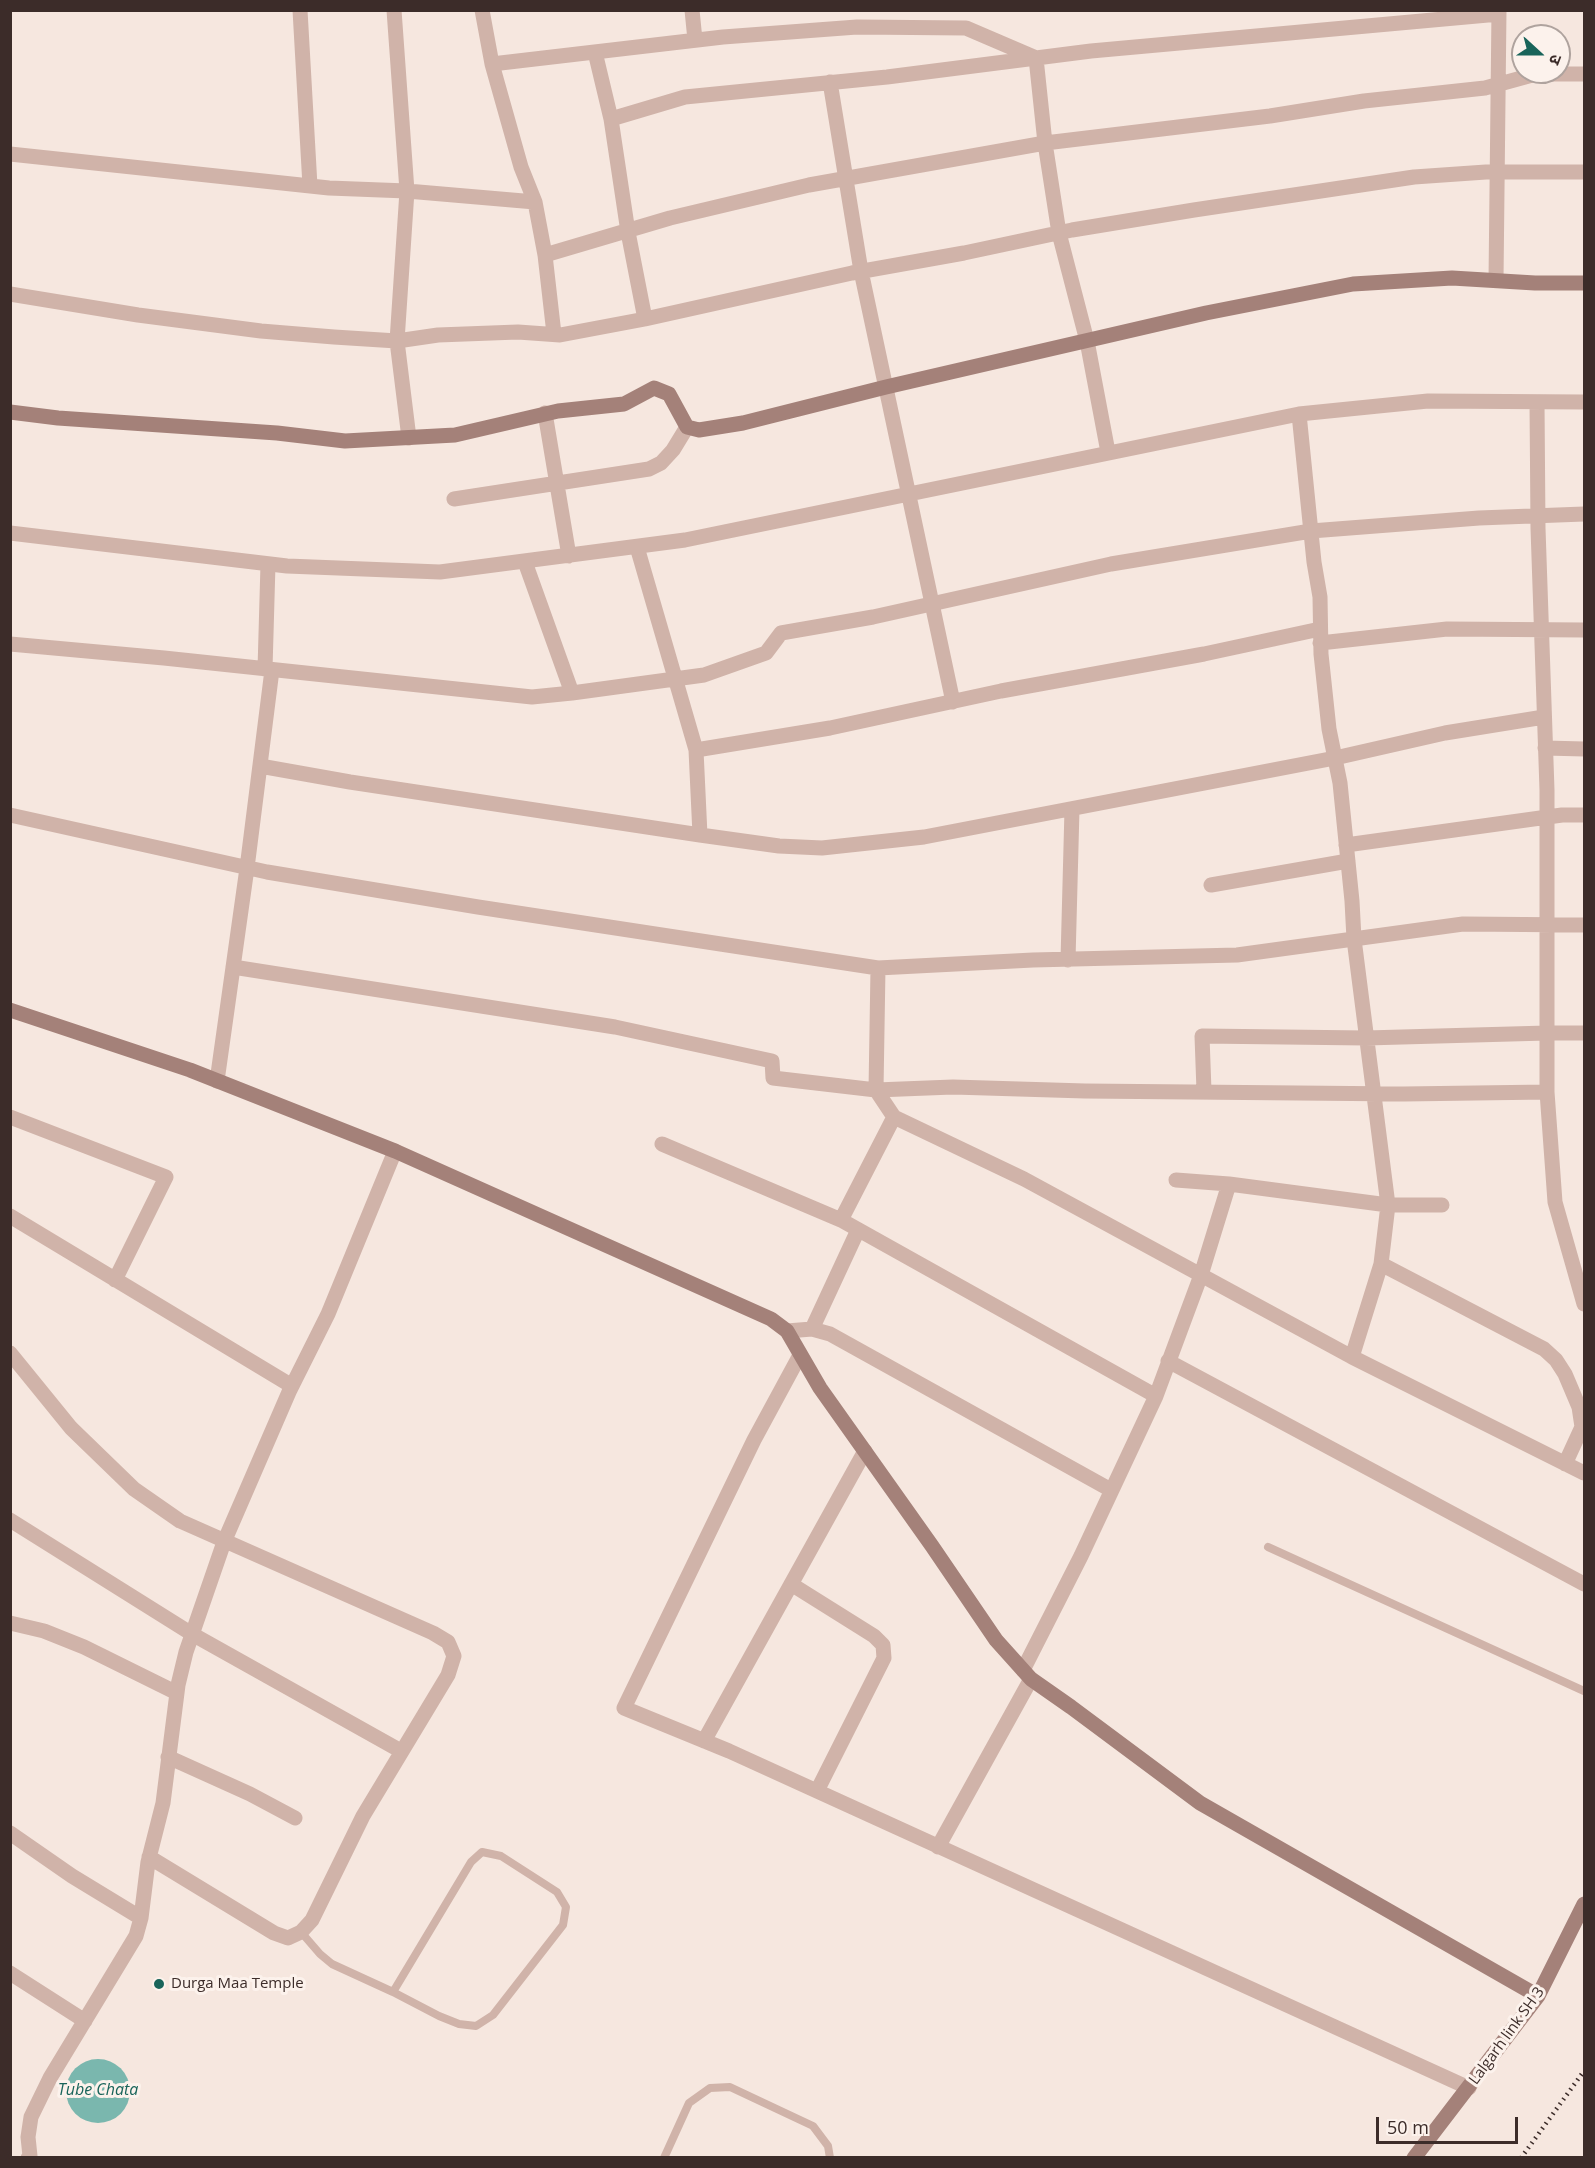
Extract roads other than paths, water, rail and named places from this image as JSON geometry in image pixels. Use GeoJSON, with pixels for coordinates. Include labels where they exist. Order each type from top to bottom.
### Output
{"type":"FeatureCollection","features":[{"type":"Feature","properties":{"kind":"street"},"geometry":{"type":"LineString","coordinates":[[300,10],[310,186]]}},
{"type":"Feature","properties":{"kind":"street"},"geometry":{"type":"LineString","coordinates":[[394,10],[407,191],[397,341],[409,438]]}},
{"type":"Feature","properties":{"kind":"street"},"geometry":{"type":"LineString","coordinates":[[482,10],[492,64],[521,167],[535,202],[545,255],[554,334]]}},
{"type":"Feature","properties":{"kind":"street"},"geometry":{"type":"LineString","coordinates":[[692,10],[695,40]]}},
{"type":"Feature","properties":{"kind":"street"},"geometry":{"type":"LineString","coordinates":[[611,119],[685,97],[1091,51],[1499,12],[1496,280]]}},
{"type":"Feature","properties":{"kind":"street"},"geometry":{"type":"LineString","coordinates":[[492,64],[695,40],[857,27],[966,28],[1036,58]]}},
{"type":"Feature","properties":{"kind":"street"},"geometry":{"type":"LineString","coordinates":[[596,52],[611,119],[628,232],[645,320]]}},
{"type":"Feature","properties":{"kind":"street"},"geometry":{"type":"LineString","coordinates":[[1036,58],[1045,144],[1059,233],[1087,341],[1108,452]]}},
{"type":"Feature","properties":{"kind":"street"},"geometry":{"type":"LineString","coordinates":[[545,255],[670,218],[844,178],[1045,144],[1270,116],[1364,101],[1485,88],[1536,74],[1584,74]]}},
{"type":"Feature","properties":{"kind":"street"},"geometry":{"type":"LineString","coordinates":[[830,82],[861,271],[910,494],[930,604],[953,702]]}},
{"type":"Feature","properties":{"kind":"street"},"geometry":{"type":"LineString","coordinates":[[10,154],[310,186],[407,191],[535,202]]}},
{"type":"Feature","properties":{"kind":"street"},"geometry":{"type":"LineString","coordinates":[[10,294],[250,330],[397,341],[438,334],[518,332],[554,334],[645,320],[861,271],[1059,233],[1320,190],[1414,177],[1499,172],[1584,172]]}},
{"type":"Feature","properties":{"kind":"street"},"geometry":{"type":"LineString","coordinates":[[10,412],[58,418],[277,433],[345,441],[455,435],[545,413],[624,404],[654,388],[669,394],[687,427],[699,430],[743,423],[886,387],[1087,341],[1353,284],[1452,278],[1535,283],[1584,282]]}},
{"type":"Feature","properties":{"kind":"street"},"geometry":{"type":"LineString","coordinates":[[10,533],[268,564],[440,572],[685,540],[1299,414],[1428,401],[1584,402]]}},
{"type":"Feature","properties":{"kind":"street"},"geometry":{"type":"LineString","coordinates":[[1537,402],[1547,817],[1547,1092],[1555,1202],[1584,1304]]}},
{"type":"Feature","properties":{"kind":"street"},"geometry":{"type":"LineString","coordinates":[[545,413],[570,556]]}},
{"type":"Feature","properties":{"kind":"street"},"geometry":{"type":"LineString","coordinates":[[1299,414],[1320,597],[1320,636],[1329,729],[1340,783],[1354,939],[1388,1205],[1381,1264],[1352,1357]]}},
{"type":"Feature","properties":{"kind":"street"},"geometry":{"type":"LineString","coordinates":[[454,499],[649,469],[661,463],[673,450],[687,427]]}},
{"type":"Feature","properties":{"kind":"street"},"geometry":{"type":"LineString","coordinates":[[10,644],[532,697],[704,675],[766,653],[781,633],[873,617],[1111,564],[1311,531],[1538,514],[1584,514]]}},
{"type":"Feature","properties":{"kind":"street"},"geometry":{"type":"LineString","coordinates":[[637,547],[696,750],[699,835]]}},
{"type":"Feature","properties":{"kind":"street"},"geometry":{"type":"LineString","coordinates":[[525,562],[572,693]]}},
{"type":"Feature","properties":{"kind":"street"},"geometry":{"type":"LineString","coordinates":[[217,1081],[260,766],[268,669],[268,564]]}},
{"type":"Feature","properties":{"kind":"street"},"geometry":{"type":"LineString","coordinates":[[696,750],[830,728],[1001,691],[1204,654],[1320,636],[1447,629],[1584,630]]}},
{"type":"Feature","properties":{"kind":"street"},"geometry":{"type":"LineString","coordinates":[[260,766],[350,782],[699,835],[779,846],[822,848],[924,837],[1335,758],[1445,733],[1544,717]]}},
{"type":"Feature","properties":{"kind":"street"},"geometry":{"type":"LineString","coordinates":[[1545,748],[1584,748]]}},
{"type":"Feature","properties":{"kind":"street"},"geometry":{"type":"LineString","coordinates":[[1068,960],[1072,809]]}},
{"type":"Feature","properties":{"kind":"street"},"geometry":{"type":"LineString","coordinates":[[1346,845],[1547,817],[1584,814]]}},
{"type":"Feature","properties":{"kind":"street"},"geometry":{"type":"LineString","coordinates":[[10,815],[247,868],[478,907],[878,968],[1237,955],[1463,924],[1584,925]]}},
{"type":"Feature","properties":{"kind":"street"},"geometry":{"type":"LineString","coordinates":[[1211,885],[1348,861]]}},
{"type":"Feature","properties":{"kind":"street"},"geometry":{"type":"LineString","coordinates":[[233,967],[615,1027],[772,1061],[773,1078],[876,1090],[953,1087],[1085,1091],[1547,1092]]}},
{"type":"Feature","properties":{"kind":"street"},"geometry":{"type":"LineString","coordinates":[[878,968],[876,1090],[894,1117],[1024,1179],[1352,1357],[1584,1473]]}},
{"type":"Feature","properties":{"kind":"street"},"geometry":{"type":"LineString","coordinates":[[10,1010],[217,1081],[395,1150],[771,1319],[787,1332],[820,1388],[996,1640],[1027,1675],[1200,1803],[1538,1996]]}},
{"type":"Feature","properties":{"kind":"street"},"geometry":{"type":"LineString","coordinates":[[1204,1091],[1203,1036],[1366,1038],[1584,1033]]}},
{"type":"Feature","properties":{"kind":"street"},"geometry":{"type":"LineString","coordinates":[[10,1117],[166,1177],[115,1280]]}},
{"type":"Feature","properties":{"kind":"street"},"geometry":{"type":"LineString","coordinates":[[841,1220],[894,1117]]}},
{"type":"Feature","properties":{"kind":"street"},"geometry":{"type":"LineString","coordinates":[[662,1144],[841,1220],[1155,1396]]}},
{"type":"Feature","properties":{"kind":"street"},"geometry":{"type":"LineString","coordinates":[[28,2157],[30,2156],[28,2137],[31,2116],[50,2078],[136,1936],[141,1918],[149,1857],[163,1803],[177,1693],[186,1652],[224,1542],[292,1386],[332,1304],[395,1150]]}},
{"type":"Feature","properties":{"kind":"street"},"geometry":{"type":"LineString","coordinates":[[1176,1180],[1229,1184],[1388,1205],[1442,1205]]}},
{"type":"Feature","properties":{"kind":"street"},"geometry":{"type":"LineString","coordinates":[[938,1847],[1027,1675],[1155,1396],[1201,1275],[1229,1184]]}},
{"type":"Feature","properties":{"kind":"street"},"geometry":{"type":"LineString","coordinates":[[10,1216],[292,1386]]}},
{"type":"Feature","properties":{"kind":"street"},"geometry":{"type":"LineString","coordinates":[[812,1329],[858,1230]]}},
{"type":"Feature","properties":{"kind":"street"},"geometry":{"type":"LineString","coordinates":[[1381,1264],[1544,1349],[1556,1360],[1565,1374],[1579,1407],[1582,1427],[1565,1464]]}},
{"type":"Feature","properties":{"kind":"street"},"geometry":{"type":"LineString","coordinates":[[787,1332],[812,1329],[830,1334],[1111,1490]]}},
{"type":"Feature","properties":{"kind":"street"},"geometry":{"type":"LineString","coordinates":[[10,1353],[71,1428],[134,1489],[180,1521],[434,1633],[448,1642],[454,1656],[448,1675],[363,1816],[312,1920],[301,1932],[288,1938],[274,1933],[149,1857]]}},
{"type":"Feature","properties":{"kind":"street"},"geometry":{"type":"LineString","coordinates":[[800,1355],[754,1440],[624,1708],[817,1791],[1469,2088]]}},
{"type":"Feature","properties":{"kind":"street"},"geometry":{"type":"LineString","coordinates":[[1168,1361],[1584,1584]]}},
{"type":"Feature","properties":{"kind":"street"},"geometry":{"type":"LineString","coordinates":[[704,1741],[865,1451]]}},
{"type":"Feature","properties":{"kind":"street"},"geometry":{"type":"LineString","coordinates":[[10,1520],[192,1634],[401,1751]]}},
{"type":"Feature","properties":{"kind":"street"},"geometry":{"type":"LineString","coordinates":[[791,1584],[874,1636],[883,1645],[884,1658],[817,1791]]}},
{"type":"Feature","properties":{"kind":"street"},"geometry":{"type":"LineString","coordinates":[[10,1623],[44,1631],[84,1647],[177,1693]]}},
{"type":"Feature","properties":{"kind":"street"},"geometry":{"type":"LineString","coordinates":[[168,1757],[250,1794],[295,1818]]}},
{"type":"Feature","properties":{"kind":"street"},"geometry":{"type":"LineString","coordinates":[[10,1833],[72,1876],[141,1918]]}},
{"type":"Feature","properties":{"kind":"street","name":"Lalgarh link SH 3"},"geometry":{"type":"LineString","coordinates":[[1414,2157],[1538,1996],[1584,1904]]}},
{"type":"Feature","properties":{"kind":"street"},"geometry":{"type":"LineString","coordinates":[[10,1972],[85,2021]]}},
{"type":"Feature","properties":{"kind":"lane"},"geometry":{"type":"LineString","coordinates":[[1268,1547],[1584,1691]]}},
{"type":"Feature","properties":{"kind":"lane"},"geometry":{"type":"LineString","coordinates":[[301,1932],[320,1954],[333,1964],[439,2016],[459,2024],[476,2026],[493,2015],[563,1925],[566,1907],[557,1892],[501,1856],[482,1852],[471,1862],[393,1992]]}},
{"type":"Feature","properties":{"kind":"lane"},"geometry":{"type":"LineString","coordinates":[[663,2157],[689,2103],[710,2088],[730,2087],[813,2126],[828,2146],[830,2157]]}},
{"type":"Feature","properties":{"kind":"water","name":"Tube Chata"},"geometry":{"type":"Polygon","coordinates":[[[98,2059],[116,2065],[124,2073],[130,2091],[124,2109],[116,2117],[98,2123],[80,2117],[72,2109],[66,2091],[72,2073],[80,2065],[98,2059]]]}},
{"type":"Feature","properties":{"kind":"railway"},"geometry":{"type":"LineString","coordinates":[[1521,2158],[1584,2071]]}},
{"type":"Feature","properties":{"kind":"place","name":"Durga Maa Temple"},"geometry":{"type":"Point","coordinates":[159,1984]}}]}
